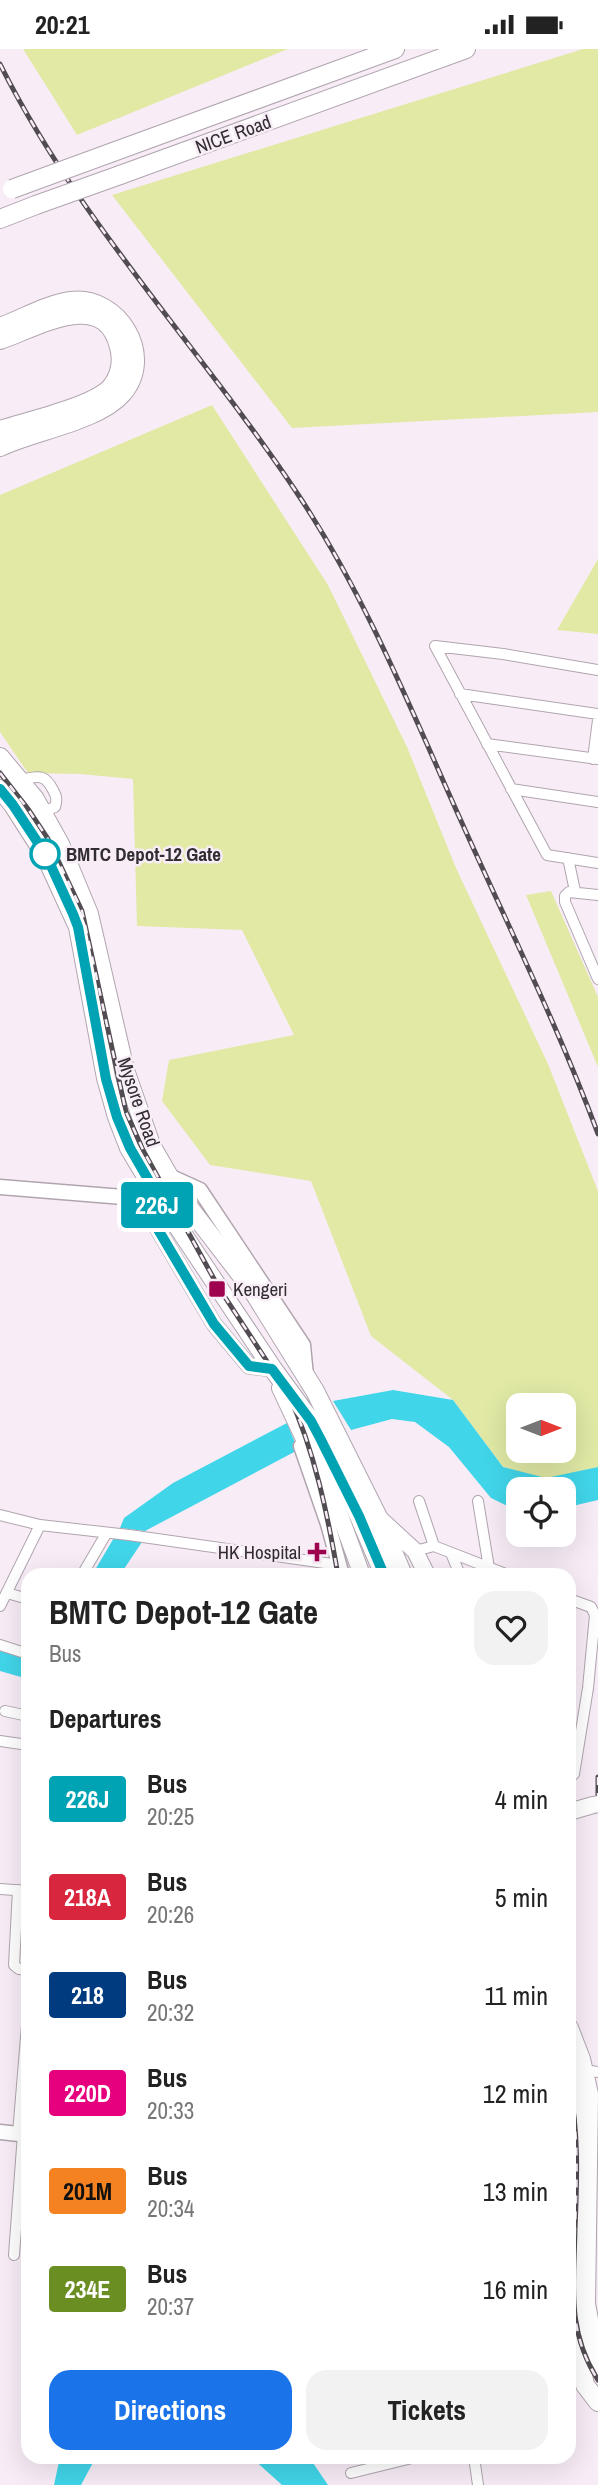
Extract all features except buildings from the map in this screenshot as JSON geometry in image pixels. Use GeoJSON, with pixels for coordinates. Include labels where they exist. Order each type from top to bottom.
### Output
{"type":"FeatureCollection","features":[{"type":"Feature","properties":{"kind":"highway","name":"NICE Road"},"geometry":{"type":"LineString","coordinates":[[6,191],[395,49]]}},
{"type":"Feature","properties":{"kind":"highway","name":"NICE Road"},"geometry":{"type":"LineString","coordinates":[[0,219],[466,49]]}},
{"type":"Feature","properties":{"kind":"highway"},"geometry":{"type":"LineString","coordinates":[[0,327],[70,301],[93,303],[122,322],[128,331],[134,352],[128,385],[114,401],[92,414],[0,447]]}},
{"type":"Feature","properties":{"kind":"highway"},"geometry":{"type":"LineString","coordinates":[[0,340],[64,316],[84,314],[94,316],[114,334],[121,357],[116,380],[99,396],[0,430]]}},
{"type":"Feature","properties":{"kind":"highway","name":"Mysore Road"},"geometry":{"type":"LineString","coordinates":[[0,757],[38,805],[60,844],[89,914],[125,1070],[151,1145],[181,1197],[251,1288],[306,1376],[308,1421]]}},
{"type":"Feature","properties":{"kind":"highway","name":"Mysore Road"},"geometry":{"type":"LineString","coordinates":[[0,789],[46,855],[78,927],[106,1079],[130,1148],[160,1200],[272,1369],[308,1421],[329,1436],[378,1517],[400,1568]]}},
{"type":"Feature","properties":{"kind":"highway"},"geometry":{"type":"LineString","coordinates":[[13,805],[38,805]]}},
{"type":"Feature","properties":{"kind":"highway","name":"Mysore Road"},"geometry":{"type":"LineString","coordinates":[[329,1436],[381,1568]]}},
{"type":"Feature","properties":{"kind":"highway"},"geometry":{"type":"LineString","coordinates":[[576,2050],[594,2099],[586,2304],[598,2366]]}},
{"type":"Feature","properties":{"kind":"highway"},"geometry":{"type":"LineString","coordinates":[[576,2368],[598,2402]]}},
{"type":"Feature","properties":{"kind":"main road"},"geometry":{"type":"LineString","coordinates":[[308,1421],[359,1568]]}},
{"type":"Feature","properties":{"kind":"main road"},"geometry":{"type":"LineString","coordinates":[[378,1517],[415,1551],[424,1568]]}},
{"type":"Feature","properties":{"kind":"street"},"geometry":{"type":"LineString","coordinates":[[598,670],[435,646],[547,855],[598,863]]}},
{"type":"Feature","properties":{"kind":"street"},"geometry":{"type":"LineString","coordinates":[[460,694],[598,714]]}},
{"type":"Feature","properties":{"kind":"street"},"geometry":{"type":"LineString","coordinates":[[487,744],[596,759],[598,720]]}},
{"type":"Feature","properties":{"kind":"street"},"geometry":{"type":"LineString","coordinates":[[511,789],[598,802]]}},
{"type":"Feature","properties":{"kind":"street"},"geometry":{"type":"LineString","coordinates":[[568,858],[575,891]]}},
{"type":"Feature","properties":{"kind":"street"},"geometry":{"type":"LineString","coordinates":[[598,895],[575,891],[565,896],[565,902],[598,979]]}},
{"type":"Feature","properties":{"kind":"street"},"geometry":{"type":"LineString","coordinates":[[0,1187],[160,1200]]}},
{"type":"Feature","properties":{"kind":"street"},"geometry":{"type":"LineString","coordinates":[[308,1421],[298,1437],[328,1524],[339,1568]]}},
{"type":"Feature","properties":{"kind":"street"},"geometry":{"type":"LineString","coordinates":[[419,1501],[433,1546]]}},
{"type":"Feature","properties":{"kind":"street"},"geometry":{"type":"LineString","coordinates":[[478,1501],[489,1568]]}},
{"type":"Feature","properties":{"kind":"street"},"geometry":{"type":"LineString","coordinates":[[0,1515],[40,1525],[142,1536],[328,1568]]}},
{"type":"Feature","properties":{"kind":"street"},"geometry":{"type":"LineString","coordinates":[[0,1605],[40,1525]]}},
{"type":"Feature","properties":{"kind":"street"},"geometry":{"type":"LineString","coordinates":[[86,1568],[106,1534]]}},
{"type":"Feature","properties":{"kind":"street"},"geometry":{"type":"LineString","coordinates":[[415,1551],[433,1546],[489,1568]]}},
{"type":"Feature","properties":{"kind":"street"},"geometry":{"type":"LineString","coordinates":[[451,1553],[457,1568]]}},
{"type":"Feature","properties":{"kind":"street"},"geometry":{"type":"LineString","coordinates":[[7,1593],[21,1597]]}},
{"type":"Feature","properties":{"kind":"street"},"geometry":{"type":"LineString","coordinates":[[576,1602],[591,1607],[595,1615],[576,1767]]}},
{"type":"Feature","properties":{"kind":"street"},"geometry":{"type":"LineString","coordinates":[[0,1645],[21,1652]]}},
{"type":"Feature","properties":{"kind":"street"},"geometry":{"type":"LineString","coordinates":[[5,1711],[21,1714]]}},
{"type":"Feature","properties":{"kind":"street"},"geometry":{"type":"LineString","coordinates":[[0,1741],[21,1744]]}},
{"type":"Feature","properties":{"kind":"street"},"geometry":{"type":"LineString","coordinates":[[0,1889],[21,1891]]}},
{"type":"Feature","properties":{"kind":"street"},"geometry":{"type":"LineString","coordinates":[[21,1907],[14,1965],[21,1969]]}},
{"type":"Feature","properties":{"kind":"street"},"geometry":{"type":"LineString","coordinates":[[0,2132],[21,2134]]}},
{"type":"Feature","properties":{"kind":"street"},"geometry":{"type":"LineString","coordinates":[[14,2255],[21,2161]]}},
{"type":"Feature","properties":{"kind":"street"},"geometry":{"type":"LineString","coordinates":[[351,2473],[388,2464]]}},
{"type":"Feature","properties":{"kind":"street"},"geometry":{"type":"LineString","coordinates":[[475,2464],[478,2485]]}},
{"type":"Feature","properties":{"kind":"green space"},"geometry":{"type":"Polygon","coordinates":[[[23,49],[288,49],[77,135],[23,49]]]}},
{"type":"Feature","properties":{"kind":"green space"},"geometry":{"type":"Polygon","coordinates":[[[583,49],[598,49],[598,412],[292,428],[112,195],[583,49]]]}},
{"type":"Feature","properties":{"kind":"green space"},"geometry":{"type":"Polygon","coordinates":[[[212,405],[328,585],[407,747],[456,868],[548,1064],[598,1191],[598,1467],[555,1477],[539,1477],[503,1467],[453,1400],[371,1336],[311,1181],[210,1165],[162,1101],[169,1060],[294,1035],[242,930],[137,926],[133,779],[28,773],[0,732],[0,495],[212,405]]]}},
{"type":"Feature","properties":{"kind":"green space"},"geometry":{"type":"Polygon","coordinates":[[[598,559],[598,634],[557,630],[598,559]]]}},
{"type":"Feature","properties":{"kind":"green space"},"geometry":{"type":"Polygon","coordinates":[[[551,891],[598,997],[598,1067],[526,895],[551,891]]]}},
{"type":"Feature","properties":{"kind":"water"},"geometry":{"type":"Polygon","coordinates":[[[393,1390],[453,1400],[503,1467],[542,1477],[506,1477],[506,1505],[491,1498],[449,1447],[415,1422],[392,1419],[351,1430],[333,1401],[393,1390]]]}},
{"type":"Feature","properties":{"kind":"water"},"geometry":{"type":"Polygon","coordinates":[[[287,1423],[298,1450],[145,1531],[120,1528],[124,1518],[173,1483],[287,1423]]]}},
{"type":"Feature","properties":{"kind":"water"},"geometry":{"type":"Polygon","coordinates":[[[598,1467],[598,1500],[576,1505],[576,1477],[551,1477],[598,1467]]]}},
{"type":"Feature","properties":{"kind":"water"},"geometry":{"type":"Polygon","coordinates":[[[115,1536],[144,1539],[125,1568],[96,1568],[115,1536]]]}},
{"type":"Feature","properties":{"kind":"water"},"geometry":{"type":"Polygon","coordinates":[[[0,1649],[21,1655],[21,1677],[0,1671],[0,1649]]]}},
{"type":"Feature","properties":{"kind":"water"},"geometry":{"type":"Polygon","coordinates":[[[58,2464],[92,2464],[81,2485],[54,2485],[58,2464]]]}},
{"type":"Feature","properties":{"kind":"water"},"geometry":{"type":"Polygon","coordinates":[[[259,2464],[314,2464],[328,2485],[282,2485],[259,2464]]]}},
{"type":"Feature","properties":{"kind":"railway"},"geometry":{"type":"LineString","coordinates":[[0,64],[66,178],[262,442],[299,496],[346,574],[387,656],[533,977],[598,1134]]}},
{"type":"Feature","properties":{"kind":"railway"},"geometry":{"type":"LineString","coordinates":[[0,773],[48,839],[82,911],[126,1112],[144,1152],[219,1288],[289,1395],[319,1483],[337,1568]]}},
{"type":"Feature","properties":{"kind":"railway"},"geometry":{"type":"LineString","coordinates":[[598,1777],[598,1809]]}},
{"type":"Feature","properties":{"kind":"railway"},"geometry":{"type":"LineString","coordinates":[[576,2156],[576,2192]]}},
{"type":"Feature","properties":{"kind":"railway"},"geometry":{"type":"LineString","coordinates":[[576,2325],[588,2361],[598,2380]]}},
{"type":"Feature","properties":{"kind":"bus line","name":"226J"},"geometry":{"type":"LineString","coordinates":[[0,789],[46,855],[78,927],[106,1079],[117,1117],[130,1148],[160,1200],[150,1216],[214,1324],[249,1366],[272,1369],[311,1421],[359,1516],[381,1568]]}},
{"type":"Feature","properties":{"kind":"place","name":"BMTC Depot-12 Gate"},"geometry":{"type":"Point","coordinates":[45,854]}},
{"type":"Feature","properties":{"kind":"place","name":"Kengeri"},"geometry":{"type":"Point","coordinates":[217,1289]}},
{"type":"Feature","properties":{"kind":"place","name":"HK Hospital"},"geometry":{"type":"Point","coordinates":[317,1552]}}]}
